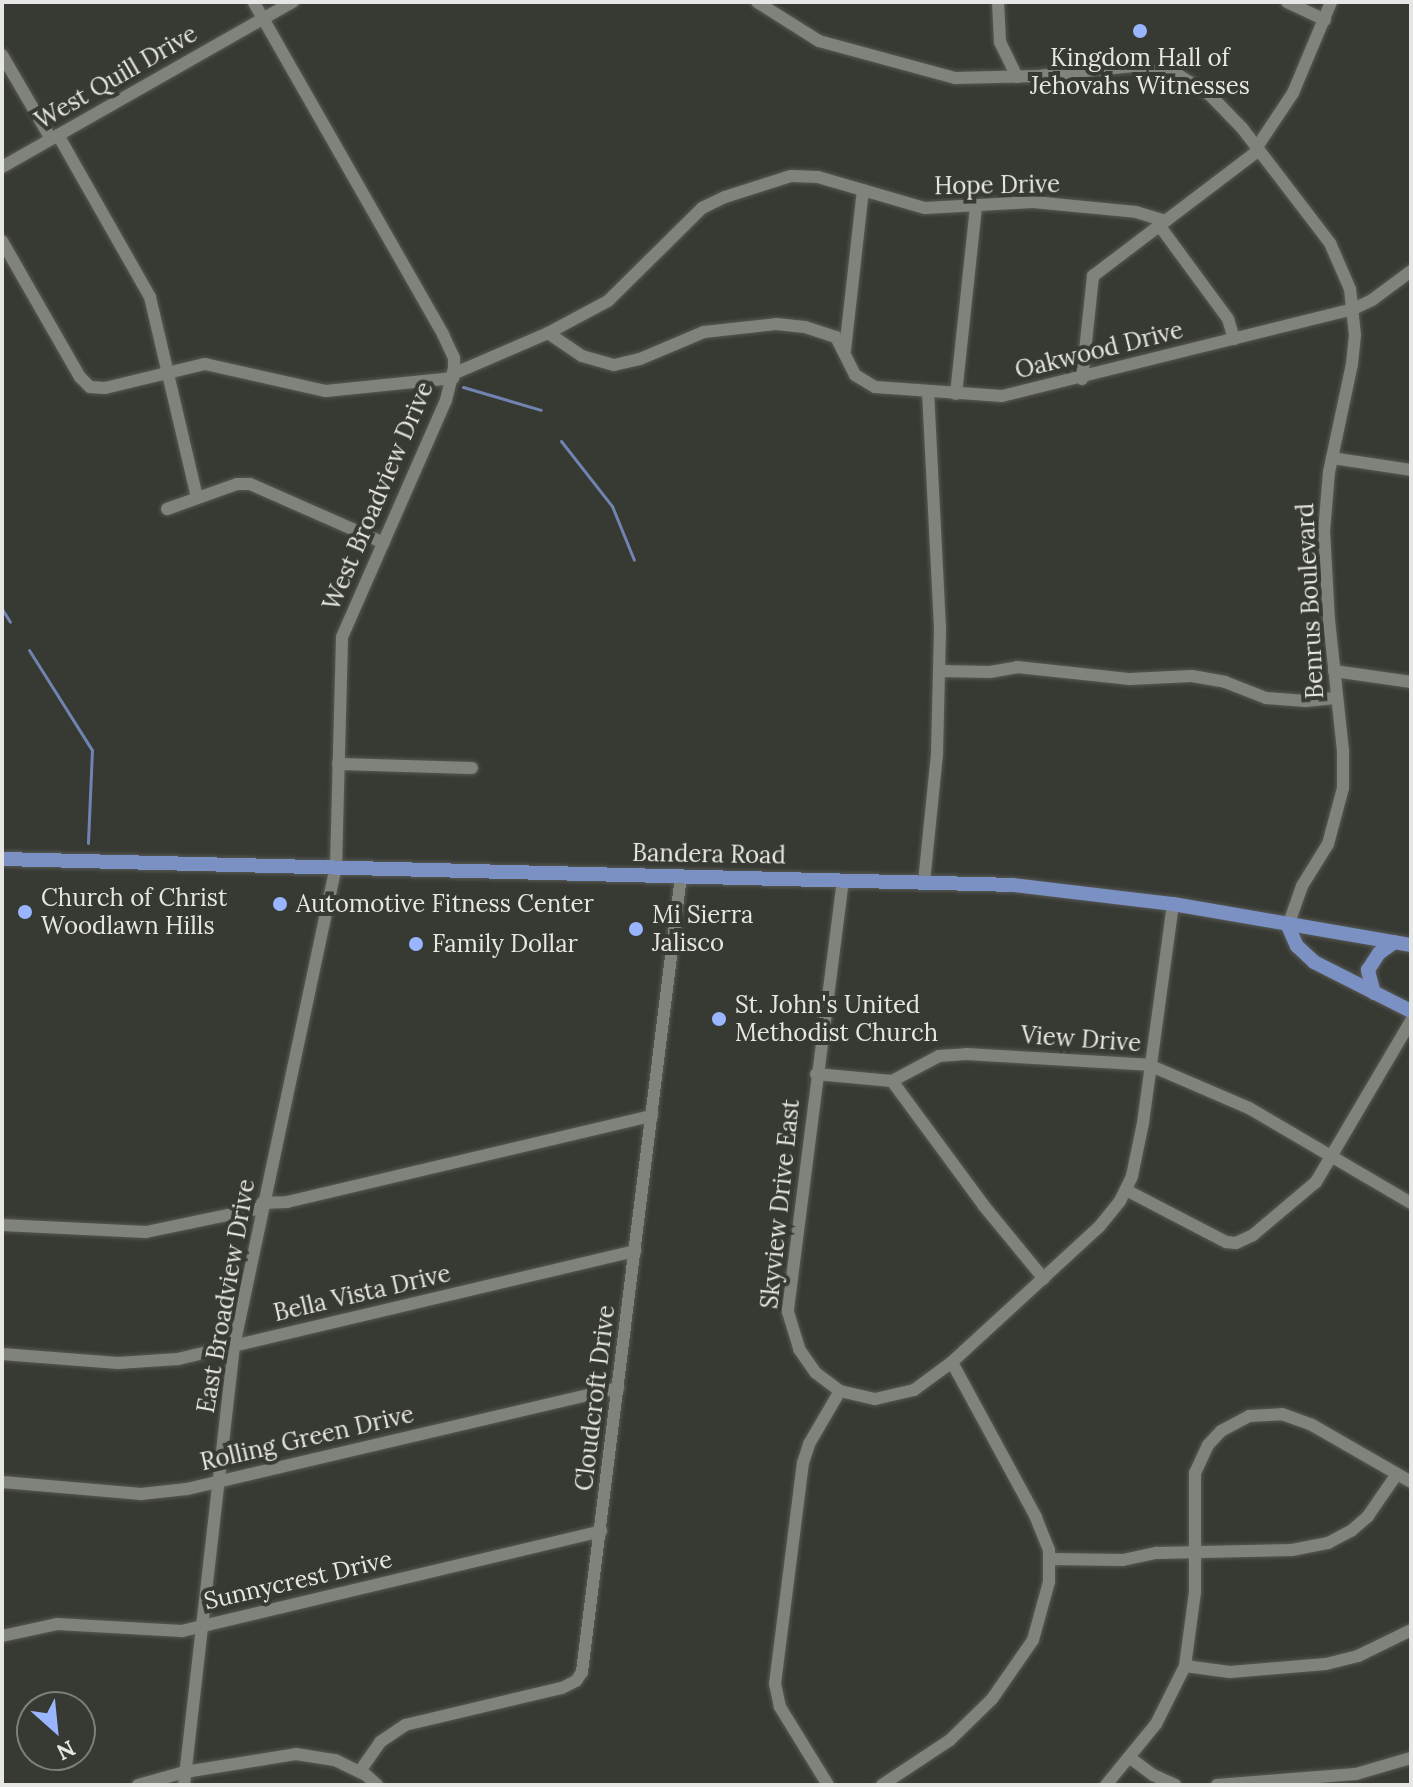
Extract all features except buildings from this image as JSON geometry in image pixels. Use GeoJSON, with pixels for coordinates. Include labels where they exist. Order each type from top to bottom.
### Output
{"type":"FeatureCollection","features":[{"type":"Feature","properties":{"kind":"main road","name":"Bandera Road"},"geometry":{"type":"LineString","coordinates":[[2,859],[1031,887],[1173,904],[1411,945]]}},
{"type":"Feature","properties":{"kind":"main road"},"geometry":{"type":"LineString","coordinates":[[1288,926],[1294,940],[1309,958],[1411,1011]]}},
{"type":"Feature","properties":{"kind":"main road"},"geometry":{"type":"LineString","coordinates":[[1374,993],[1368,970],[1379,953],[1395,942]]}},
{"type":"Feature","properties":{"kind":"street","name":"West Broadview Drive"},"geometry":{"type":"LineString","coordinates":[[254,2],[454,358],[453,376],[342,637],[336,867]]}},
{"type":"Feature","properties":{"kind":"street","name":"West Quill Drive"},"geometry":{"type":"LineString","coordinates":[[2,167],[293,2]]}},
{"type":"Feature","properties":{"kind":"street","name":"Benrus Boulevard"},"geometry":{"type":"LineString","coordinates":[[757,2],[819,41],[849,52],[955,78],[1017,77],[1133,66],[1169,72],[1210,95],[1258,148],[1330,243],[1350,289],[1353,309],[1352,364],[1332,458],[1324,531],[1344,769],[1340,807],[1328,844],[1297,896],[1288,926]]}},
{"type":"Feature","properties":{"kind":"street"},"geometry":{"type":"LineString","coordinates":[[998,2],[1000,42],[1017,77]]}},
{"type":"Feature","properties":{"kind":"street"},"geometry":{"type":"LineString","coordinates":[[1287,2],[1325,20]]}},
{"type":"Feature","properties":{"kind":"street"},"geometry":{"type":"LineString","coordinates":[[1082,379],[1093,276],[1258,148],[1293,93],[1331,2]]}},
{"type":"Feature","properties":{"kind":"street"},"geometry":{"type":"LineString","coordinates":[[2,55],[55,137],[150,297],[197,498]]}},
{"type":"Feature","properties":{"kind":"street","name":"Hope Drive"},"geometry":{"type":"LineString","coordinates":[[548,333],[608,301],[694,215],[711,203],[802,175],[925,208],[1033,202],[1136,212],[1162,223]]}},
{"type":"Feature","properties":{"kind":"street"},"geometry":{"type":"LineString","coordinates":[[845,351],[863,190]]}},
{"type":"Feature","properties":{"kind":"street"},"geometry":{"type":"LineString","coordinates":[[956,394],[976,206]]}},
{"type":"Feature","properties":{"kind":"street"},"geometry":{"type":"LineString","coordinates":[[1162,223],[1228,319],[1234,339]]}},
{"type":"Feature","properties":{"kind":"street"},"geometry":{"type":"LineString","coordinates":[[2,241],[80,377],[90,387],[105,388],[168,371],[215,364],[299,388],[326,391],[453,376],[548,333]]}},
{"type":"Feature","properties":{"kind":"street","name":"Oakwood Drive"},"geometry":{"type":"LineString","coordinates":[[548,333],[582,356],[614,365],[640,359],[704,332],[751,325],[805,327],[836,337],[845,351],[850,369],[859,380],[875,387],[1014,395],[1353,309],[1372,300],[1411,271]]}},
{"type":"Feature","properties":{"kind":"street"},"geometry":{"type":"LineString","coordinates":[[924,882],[937,753],[940,671],[940,599],[928,392]]}},
{"type":"Feature","properties":{"kind":"street"},"geometry":{"type":"LineString","coordinates":[[1332,458],[1411,470]]}},
{"type":"Feature","properties":{"kind":"street"},"geometry":{"type":"LineString","coordinates":[[167,509],[237,484],[250,484],[384,543]]}},
{"type":"Feature","properties":{"kind":"street"},"geometry":{"type":"LineString","coordinates":[[940,671],[990,672],[1017,667],[1130,679],[1192,676],[1225,682],[1266,698],[1337,698]]}},
{"type":"Feature","properties":{"kind":"street"},"geometry":{"type":"LineString","coordinates":[[1334,671],[1411,682]]}},
{"type":"Feature","properties":{"kind":"street"},"geometry":{"type":"LineString","coordinates":[[338,764],[472,768]]}},
{"type":"Feature","properties":{"kind":"street","name":"East Broadview Drive"},"geometry":{"type":"LineString","coordinates":[[185,1778],[234,1346],[336,867]]}},
{"type":"Feature","properties":{"kind":"street","name":"Cloudcroft Drive"},"geometry":{"type":"LineString","coordinates":[[360,1771],[380,1742],[405,1725],[562,1688],[576,1681],[584,1665],[681,876]]}},
{"type":"Feature","properties":{"kind":"street","name":"Skyview Drive East"},"geometry":{"type":"LineString","coordinates":[[843,880],[788,1312],[793,1335],[809,1366],[840,1391],[870,1399],[898,1396],[914,1390],[952,1362],[1044,1279],[1099,1227],[1126,1190]]}},
{"type":"Feature","properties":{"kind":"street"},"geometry":{"type":"LineString","coordinates":[[1173,904],[1143,1123],[1126,1190],[1226,1242],[1236,1243],[1262,1230],[1299,1199],[1333,1158],[1411,1021]]}},
{"type":"Feature","properties":{"kind":"street","name":"View Drive"},"geometry":{"type":"LineString","coordinates":[[892,1081],[929,1060],[953,1054],[1149,1065],[1189,1079],[1249,1108],[1411,1203]]}},
{"type":"Feature","properties":{"kind":"street"},"geometry":{"type":"LineString","coordinates":[[816,1074],[892,1081],[984,1206],[1044,1279]]}},
{"type":"Feature","properties":{"kind":"street"},"geometry":{"type":"LineString","coordinates":[[2,1225],[146,1232],[652,1116]]}},
{"type":"Feature","properties":{"kind":"street","name":"Bella Vista Drive"},"geometry":{"type":"LineString","coordinates":[[2,1354],[118,1363],[159,1362],[635,1251]]}},
{"type":"Feature","properties":{"kind":"street"},"geometry":{"type":"LineString","coordinates":[[882,1785],[964,1727],[1014,1671],[1040,1622],[1049,1582],[1047,1543],[1027,1497],[952,1362]]}},
{"type":"Feature","properties":{"kind":"street","name":"Rolling Green Drive"},"geometry":{"type":"LineString","coordinates":[[2,1482],[141,1494],[187,1489],[221,1478],[247,1475],[618,1388]]}},
{"type":"Feature","properties":{"kind":"street"},"geometry":{"type":"LineString","coordinates":[[828,1785],[780,1707],[775,1684],[803,1463],[809,1444],[840,1391]]}},
{"type":"Feature","properties":{"kind":"street"},"geometry":{"type":"LineString","coordinates":[[1106,1785],[1171,1700],[1185,1666],[1193,1621],[1195,1473],[1208,1445],[1227,1426],[1257,1414],[1282,1414],[1312,1425],[1411,1482]]}},
{"type":"Feature","properties":{"kind":"street"},"geometry":{"type":"LineString","coordinates":[[1049,1559],[1123,1560],[1157,1553],[1292,1550],[1328,1543],[1351,1531],[1368,1516],[1397,1474]]}},
{"type":"Feature","properties":{"kind":"street","name":"Sunnycrest Drive"},"geometry":{"type":"LineString","coordinates":[[2,1636],[57,1624],[169,1632],[601,1531]]}},
{"type":"Feature","properties":{"kind":"street"},"geometry":{"type":"LineString","coordinates":[[1185,1666],[1230,1672],[1326,1664],[1358,1656],[1411,1630]]}},
{"type":"Feature","properties":{"kind":"street"},"geometry":{"type":"LineString","coordinates":[[138,1785],[296,1754],[335,1760],[360,1771],[377,1785]]}},
{"type":"Feature","properties":{"kind":"street"},"geometry":{"type":"LineString","coordinates":[[1129,1757],[1153,1775],[1175,1785]]}},
{"type":"Feature","properties":{"kind":"street"},"geometry":{"type":"LineString","coordinates":[[1217,1785],[1356,1774],[1411,1758]]}},
{"type":"Feature","properties":{"kind":"waterway"},"geometry":{"type":"LineString","coordinates":[[463,387],[541,410]]}},
{"type":"Feature","properties":{"kind":"waterway"},"geometry":{"type":"LineString","coordinates":[[561,441],[612,506],[634,560]]}},
{"type":"Feature","properties":{"kind":"waterway"},"geometry":{"type":"LineString","coordinates":[[2,609],[10,622]]}},
{"type":"Feature","properties":{"kind":"waterway"},"geometry":{"type":"LineString","coordinates":[[29,650],[92,750],[88,843]]}},
{"type":"Feature","properties":{"kind":"place","name":"Kingdom Hall of Jehovahs Witnesses"},"geometry":{"type":"Point","coordinates":[1140,31]}},
{"type":"Feature","properties":{"kind":"place","name":"Automotive Fitness Center"},"geometry":{"type":"Point","coordinates":[280,904]}},
{"type":"Feature","properties":{"kind":"place","name":"Church of Christ Woodlawn Hills"},"geometry":{"type":"Point","coordinates":[25,912]}},
{"type":"Feature","properties":{"kind":"place","name":"Mi Sierra Jalisco"},"geometry":{"type":"Point","coordinates":[636,929]}},
{"type":"Feature","properties":{"kind":"place","name":"Family Dollar"},"geometry":{"type":"Point","coordinates":[416,944]}},
{"type":"Feature","properties":{"kind":"place","name":"St. John's United Methodist Church"},"geometry":{"type":"Point","coordinates":[719,1019]}}]}
